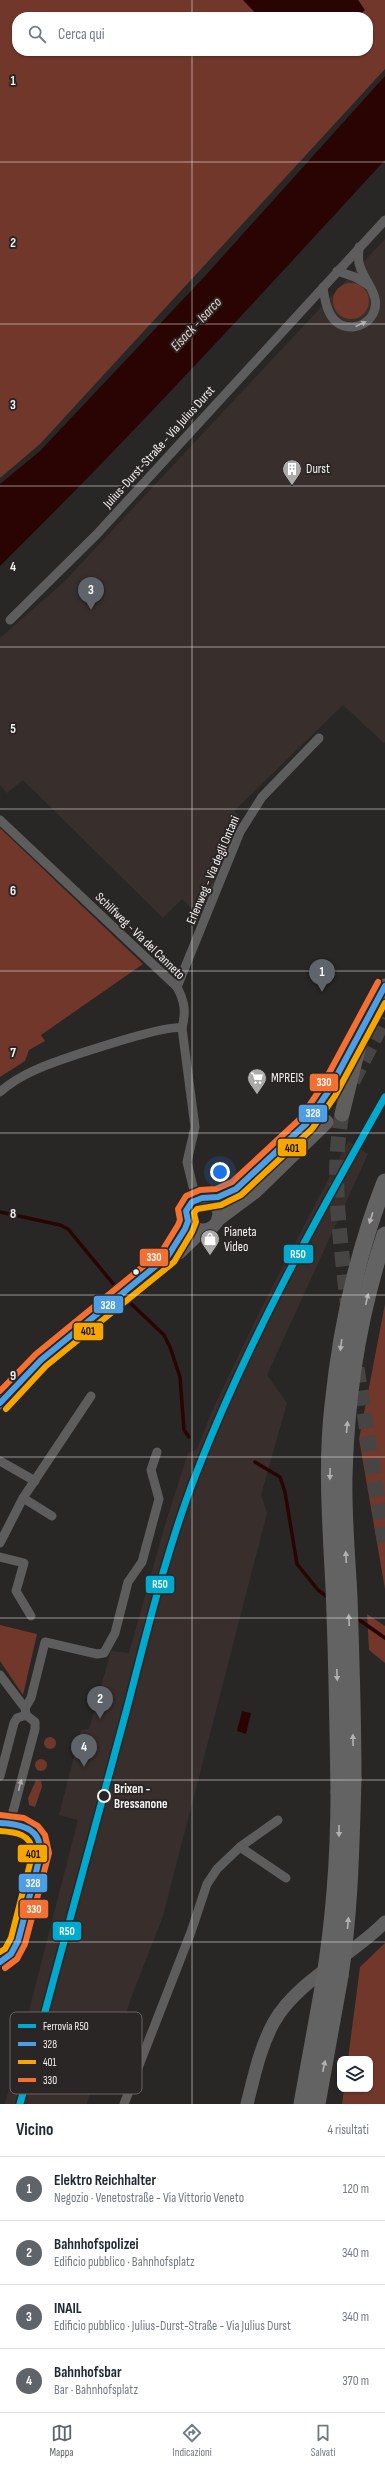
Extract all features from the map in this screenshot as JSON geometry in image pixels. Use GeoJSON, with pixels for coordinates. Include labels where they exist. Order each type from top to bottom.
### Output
{"type":"FeatureCollection","features":[{"type":"Feature","properties":{"kind":"highway"},"geometry":{"type":"LineString","coordinates":[[317,2104],[340,1976],[347,1927],[352,1856],[353,1779],[350,1645],[341,1592],[330,1486],[332,1405],[351,1292],[371,1217],[385,1182]]}},
{"type":"Feature","properties":{"kind":"highway"},"geometry":{"type":"LineString","coordinates":[[302,2104],[331,1938],[338,1863],[339,1792],[336,1636],[341,1592],[344,1476],[350,1398],[367,1300],[385,1235]]}},
{"type":"Feature","properties":{"kind":"main road"},"geometry":{"type":"LineString","coordinates":[[202,1231],[191,1226],[188,1222],[186,1216],[188,1206],[202,1199],[236,1189],[306,1124],[328,1092],[385,986]]}},
{"type":"Feature","properties":{"kind":"main road"},"geometry":{"type":"LineString","coordinates":[[342,1114],[355,1058],[368,1020]]}},
{"type":"Feature","properties":{"kind":"main road"},"geometry":{"type":"LineString","coordinates":[[168,1256],[179,1253],[202,1231],[213,1227],[219,1218],[254,1192],[326,1122]]}},
{"type":"Feature","properties":{"kind":"main road"},"geometry":{"type":"LineString","coordinates":[[202,1199],[216,1204],[219,1218]]}},
{"type":"Feature","properties":{"kind":"main road"},"geometry":{"type":"LineString","coordinates":[[0,1403],[41,1360],[168,1256],[188,1222]]}},
{"type":"Feature","properties":{"kind":"main road"},"geometry":{"type":"LineString","coordinates":[[247,2104],[261,2053],[274,2022],[303,1989],[385,1922]]}},
{"type":"Feature","properties":{"kind":"street","name":"Julius-Durst-Straße - Via Julius Durst"},"geometry":{"type":"LineString","coordinates":[[10,620],[97,534],[385,220]]}},
{"type":"Feature","properties":{"kind":"street"},"geometry":{"type":"LineString","coordinates":[[323,287],[329,312],[334,320],[340,324],[353,327],[365,323],[374,311],[375,296],[359,263],[359,247]]}},
{"type":"Feature","properties":{"kind":"street"},"geometry":{"type":"LineString","coordinates":[[337,271],[355,277],[369,286]]}},
{"type":"Feature","properties":{"kind":"street","name":"Erlenweg - Via degli Ontani"},"geometry":{"type":"LineString","coordinates":[[177,987],[240,832],[262,796],[319,738]]}},
{"type":"Feature","properties":{"kind":"street","name":"Schilfweg - Via del Canneto"},"geometry":{"type":"LineString","coordinates":[[0,820],[177,987],[185,1007],[182,1028],[195,1115],[195,1127],[187,1162],[188,1174],[202,1199]]}},
{"type":"Feature","properties":{"kind":"street"},"geometry":{"type":"LineString","coordinates":[[0,1092],[32,1071],[61,1060],[158,1031],[182,1028]]}},
{"type":"Feature","properties":{"kind":"street"},"geometry":{"type":"LineString","coordinates":[[0,1543],[23,1498],[91,1396]]}},
{"type":"Feature","properties":{"kind":"street"},"geometry":{"type":"LineString","coordinates":[[0,1776],[14,1723],[17,1718],[26,1712],[31,1698],[45,1642],[97,1654],[104,1653],[115,1633],[128,1582],[142,1562],[159,1499],[151,1470],[157,1452]]}},
{"type":"Feature","properties":{"kind":"street"},"geometry":{"type":"LineString","coordinates":[[0,1461],[35,1481]]}},
{"type":"Feature","properties":{"kind":"street"},"geometry":{"type":"LineString","coordinates":[[23,1498],[52,1516]]}},
{"type":"Feature","properties":{"kind":"street"},"geometry":{"type":"LineString","coordinates":[[0,1557],[24,1563],[16,1592],[31,1616]]}},
{"type":"Feature","properties":{"kind":"street"},"geometry":{"type":"LineString","coordinates":[[0,1675],[26,1712],[35,1722],[35,1729],[10,1823]]}},
{"type":"Feature","properties":{"kind":"street"},"geometry":{"type":"LineString","coordinates":[[142,2058],[191,1932],[206,1884],[217,1869],[240,1847],[278,1820]]}},
{"type":"Feature","properties":{"kind":"street"},"geometry":{"type":"LineString","coordinates":[[0,1823],[24,1825],[35,1833],[39,1840],[41,1853],[18,1941],[11,1954],[0,1962]]}},
{"type":"Feature","properties":{"kind":"street"},"geometry":{"type":"LineString","coordinates":[[240,1847],[286,1878]]}},
{"type":"Feature","properties":{"kind":"street"},"geometry":{"type":"LineString","coordinates":[[124,2104],[128,2094]]}},
{"type":"Feature","properties":{"kind":"shaded area"},"geometry":{"type":"Polygon","coordinates":[[[0,0],[385,0],[385,69],[40,444],[0,478],[0,0]]]}},
{"type":"Feature","properties":{"kind":"shaded area"},"geometry":{"type":"Polygon","coordinates":[[[385,239],[385,742],[384,743],[343,705],[234,811],[241,819],[202,917],[182,899],[163,918],[23,780],[7,793],[0,785],[0,638],[63,583],[385,239]]]}},
{"type":"Feature","properties":{"kind":"shaded area"},"geometry":{"type":"Polygon","coordinates":[[[355,283],[364,288],[368,294],[368,308],[364,314],[355,319],[347,319],[338,314],[334,308],[333,297],[338,288],[344,284],[355,283]]]}},
{"type":"Feature","properties":{"kind":"shaded area"},"geometry":{"type":"Polygon","coordinates":[[[0,828],[143,964],[41,1035],[45,1041],[29,1050],[25,1061],[0,1077],[0,828]]]}},
{"type":"Feature","properties":{"kind":"shaded area"},"geometry":{"type":"Polygon","coordinates":[[[348,1141],[368,1154],[267,1375],[287,1403],[261,1495],[267,1513],[163,1916],[127,2012],[29,2012],[78,1820],[59,1815],[81,1730],[89,1729],[111,1651],[129,1653],[165,1525],[188,1453],[197,1449],[212,1411],[261,1309],[348,1141]]]}},
{"type":"Feature","properties":{"kind":"shaded area"},"geometry":{"type":"Polygon","coordinates":[[[385,1304],[385,1589],[359,1439],[385,1304]]]}},
{"type":"Feature","properties":{"kind":"shaded area"},"geometry":{"type":"Polygon","coordinates":[[[367,1614],[385,1626],[385,1663],[369,1650],[367,1614]]]}},
{"type":"Feature","properties":{"kind":"shaded area"},"geometry":{"type":"Polygon","coordinates":[[[0,1625],[37,1634],[23,1695],[0,1661],[0,1625]]]}},
{"type":"Feature","properties":{"kind":"shaded area"},"geometry":{"type":"Polygon","coordinates":[[[52,1737],[55,1738],[55,1748],[48,1749],[45,1748],[44,1741],[45,1738],[52,1737]]]}},
{"type":"Feature","properties":{"kind":"shaded area"},"geometry":{"type":"Polygon","coordinates":[[[41,1759],[45,1761],[47,1765],[45,1769],[41,1771],[37,1769],[35,1765],[37,1761],[41,1759]]]}},
{"type":"Feature","properties":{"kind":"shaded area"},"geometry":{"type":"Polygon","coordinates":[[[36,1780],[41,1781],[42,1787],[35,1807],[29,1805],[28,1798],[36,1780]]]}},
{"type":"Feature","properties":{"kind":"shaded area"},"geometry":{"type":"Polygon","coordinates":[[[385,1943],[385,2104],[342,2104],[344,2092],[373,2092],[373,2056],[348,2056],[360,1967],[385,1943]]]}},
{"type":"Feature","properties":{"kind":"shaded area"},"geometry":{"type":"Polygon","coordinates":[[[10,2085],[10,2094],[90,2094],[87,2104],[5,2104],[10,2085]]]}},
{"type":"Feature","properties":{"kind":"water"},"geometry":{"type":"Polygon","coordinates":[[[243,0],[358,0],[365,10],[363,12],[254,12],[243,0]]]}},
{"type":"Feature","properties":{"kind":"water","name":"Eisack - Isarco"},"geometry":{"type":"Polygon","coordinates":[[[385,76],[385,160],[99,467],[0,566],[0,484],[40,451],[205,276],[385,76]]]}},
{"type":"Feature","properties":{"kind":"water"},"geometry":{"type":"Polygon","coordinates":[[[242,1711],[251,1713],[246,1734],[237,1731],[242,1711]]]}},
{"type":"Feature","properties":{"kind":"waterway"},"geometry":{"type":"LineString","coordinates":[[0,1212],[60,1225],[68,1229],[120,1292]]}},
{"type":"Feature","properties":{"kind":"waterway"},"geometry":{"type":"LineString","coordinates":[[124,1297],[164,1335],[170,1347],[180,1377],[184,1430],[189,1437]]}},
{"type":"Feature","properties":{"kind":"waterway"},"geometry":{"type":"LineString","coordinates":[[255,1462],[280,1477],[285,1492],[297,1564],[318,1590],[329,1598]]}},
{"type":"Feature","properties":{"kind":"waterway"},"geometry":{"type":"LineString","coordinates":[[355,1617],[385,1638]]}},
{"type":"Feature","properties":{"kind":"tunnel"},"geometry":{"type":"LineString","coordinates":[[353,1081],[385,1018]]}},
{"type":"Feature","properties":{"kind":"tunnel"},"geometry":{"type":"LineString","coordinates":[[342,1114],[337,1161],[337,1185],[347,1302]]}},
{"type":"Feature","properties":{"kind":"tunnel"},"geometry":{"type":"LineString","coordinates":[[357,1368],[385,1545]]}},
{"type":"Feature","properties":{"kind":"rail line","name":"R50"},"geometry":{"type":"LineString","coordinates":[[45,2012],[166,1562],[185,1503],[216,1425],[260,1329],[308,1235],[385,1097]]}},
{"type":"Feature","properties":{"kind":"rail line","name":"R50"},"geometry":{"type":"LineString","coordinates":[[20,2104],[23,2094]]}},
{"type":"Feature","properties":{"kind":"transit line","name":"330"},"geometry":{"type":"LineString","coordinates":[[0,1391],[36,1354],[162,1251],[178,1225],[180,1220],[178,1209],[186,1196],[200,1190],[216,1189],[232,1182],[300,1119],[321,1088],[378,982]]}},
{"type":"Feature","properties":{"kind":"transit line","name":"328"},"geometry":{"type":"LineString","coordinates":[[0,1403],[41,1360],[168,1256],[185,1229],[188,1221],[186,1211],[192,1202],[202,1198],[218,1197],[236,1189],[306,1124],[328,1092],[385,986]]}},
{"type":"Feature","properties":{"kind":"transit line","name":"401"},"geometry":{"type":"LineString","coordinates":[[6,1409],[46,1366],[174,1262],[192,1232],[196,1222],[194,1213],[197,1209],[221,1205],[241,1195],[312,1129],[335,1096],[385,1003]]}},
{"type":"Feature","properties":{"kind":"transit line","name":"330"},"geometry":{"type":"LineString","coordinates":[[0,1815],[24,1818],[38,1826],[45,1835],[49,1853],[25,1944],[17,1959],[5,1968]]}},
{"type":"Feature","properties":{"kind":"transit line","name":"328"},"geometry":{"type":"LineString","coordinates":[[0,1823],[16,1825],[28,1829],[35,1834],[39,1842],[40,1851],[36,1874],[18,1941],[11,1954],[0,1962]]}},
{"type":"Feature","properties":{"kind":"transit line","name":"401"},"geometry":{"type":"LineString","coordinates":[[0,1831],[22,1835],[29,1841],[33,1852],[11,1938],[5,1949],[0,1952]]}},
{"type":"Feature","properties":{"kind":"place","name":"Durst"},"geometry":{"type":"Point","coordinates":[292,486]}},
{"type":"Feature","properties":{"kind":"place","name":"INAIL"},"geometry":{"type":"Point","coordinates":[91,610]}},
{"type":"Feature","properties":{"kind":"place","name":"Elektro Reichhalter"},"geometry":{"type":"Point","coordinates":[322,992]}},
{"type":"Feature","properties":{"kind":"place","name":"MPREIS"},"geometry":{"type":"Point","coordinates":[257,1095]}},
{"type":"Feature","properties":{"kind":"place","name":"Pianeta Video"},"geometry":{"type":"Point","coordinates":[210,1256]}},
{"type":"Feature","properties":{"kind":"place","name":"Bahnhofspolizei"},"geometry":{"type":"Point","coordinates":[100,1719]}},
{"type":"Feature","properties":{"kind":"place","name":"Bahnhofsbar"},"geometry":{"type":"Point","coordinates":[84,1767]}},
{"type":"Feature","properties":{"kind":"place","name":"Brixen - Bressanone"},"geometry":{"type":"Point","coordinates":[104,1796]}}]}
